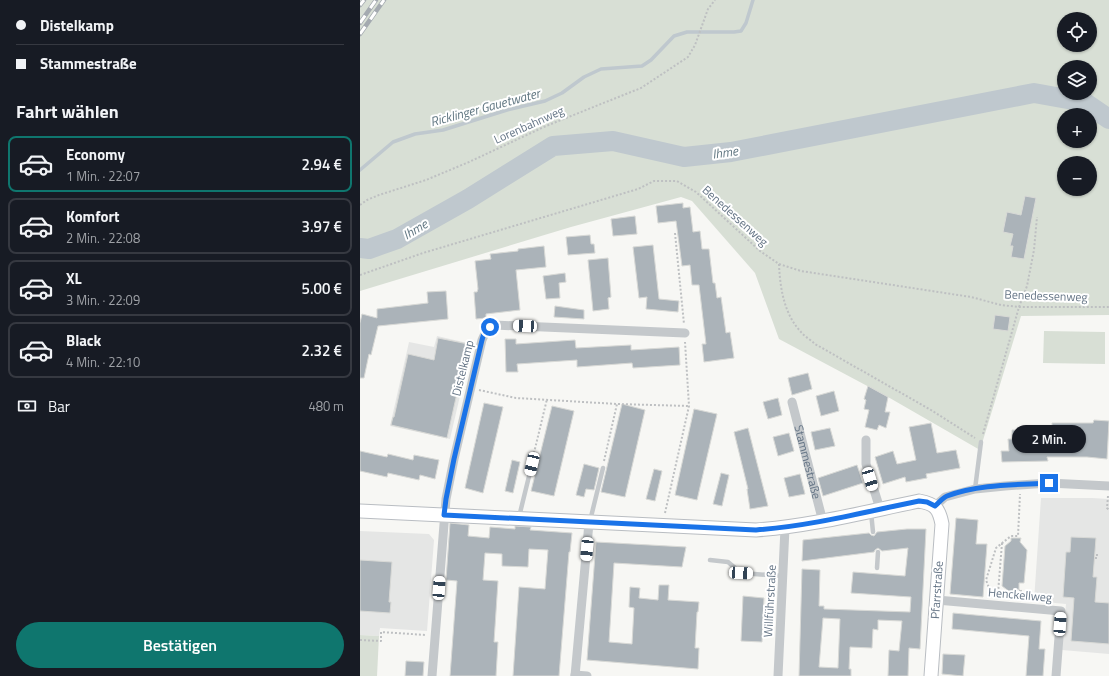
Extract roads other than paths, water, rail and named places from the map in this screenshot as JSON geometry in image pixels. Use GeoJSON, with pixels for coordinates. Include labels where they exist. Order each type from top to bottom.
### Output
{"type":"FeatureCollection","features":[{"type":"Feature","properties":{"kind":"street","name":"Distelkamp"},"geometry":{"type":"LineString","coordinates":[[432,676],[446,499],[482,340],[487,329],[494,324],[685,333]]}},
{"type":"Feature","properties":{"kind":"street","name":"Stammestraße"},"geometry":{"type":"LineString","coordinates":[[792,402],[823,522]]}},
{"type":"Feature","properties":{"kind":"street"},"geometry":{"type":"LineString","coordinates":[[866,440],[866,464],[875,510]]}},
{"type":"Feature","properties":{"kind":"street"},"geometry":{"type":"LineString","coordinates":[[360,511],[756,530],[785,528],[823,522],[919,501],[927,502],[935,506],[945,497],[975,489],[1049,483],[1108,489]]}},
{"type":"Feature","properties":{"kind":"street","name":"Pfarrstraße"},"geometry":{"type":"LineString","coordinates":[[930,676],[942,524],[940,514],[935,506]]}},
{"type":"Feature","properties":{"kind":"street"},"geometry":{"type":"LineString","coordinates":[[587,676],[575,676],[589,523]]}},
{"type":"Feature","properties":{"kind":"street","name":"Willführstraße"},"geometry":{"type":"LineString","coordinates":[[778,676],[785,528]]}},
{"type":"Feature","properties":{"kind":"street","name":"Henckellweg"},"geometry":{"type":"LineString","coordinates":[[937,600],[1061,611],[1056,676]]}},
{"type":"Feature","properties":{"kind":"lane"},"geometry":{"type":"LineString","coordinates":[[975,489],[981,442]]}},
{"type":"Feature","properties":{"kind":"lane"},"geometry":{"type":"LineString","coordinates":[[519,518],[532,464]]}},
{"type":"Feature","properties":{"kind":"lane"},"geometry":{"type":"LineString","coordinates":[[589,523],[603,468]]}},
{"type":"Feature","properties":{"kind":"lane"},"geometry":{"type":"LineString","coordinates":[[873,532],[875,510]]}},
{"type":"Feature","properties":{"kind":"lane"},"geometry":{"type":"LineString","coordinates":[[877,568],[878,552]]}},
{"type":"Feature","properties":{"kind":"lane"},"geometry":{"type":"LineString","coordinates":[[710,560],[728,562],[741,573],[783,576]]}},
{"type":"Feature","properties":{"kind":"waterway","name":"Ricklinger Gauetwater"},"geometry":{"type":"LineString","coordinates":[[360,170],[393,142],[415,134],[443,130],[507,110],[545,101],[562,93],[584,77],[601,69],[642,66],[651,60],[674,36],[687,32],[741,31],[746,23],[753,0]]}},
{"type":"Feature","properties":{"kind":"waterway","name":"Ihme"},"geometry":{"type":"LineString","coordinates":[[360,248],[369,249],[397,239],[468,199],[553,146],[613,141],[684,157],[731,152],[1034,93],[1084,102],[1109,119]]}},
{"type":"Feature","properties":{"kind":"railway"},"geometry":{"type":"LineString","coordinates":[[360,5],[364,0]]}},
{"type":"Feature","properties":{"kind":"railway"},"geometry":{"type":"LineString","coordinates":[[360,23],[376,0]]}},
{"type":"Feature","properties":{"kind":"railway"},"geometry":{"type":"LineString","coordinates":[[360,34],[384,0]]}}]}
